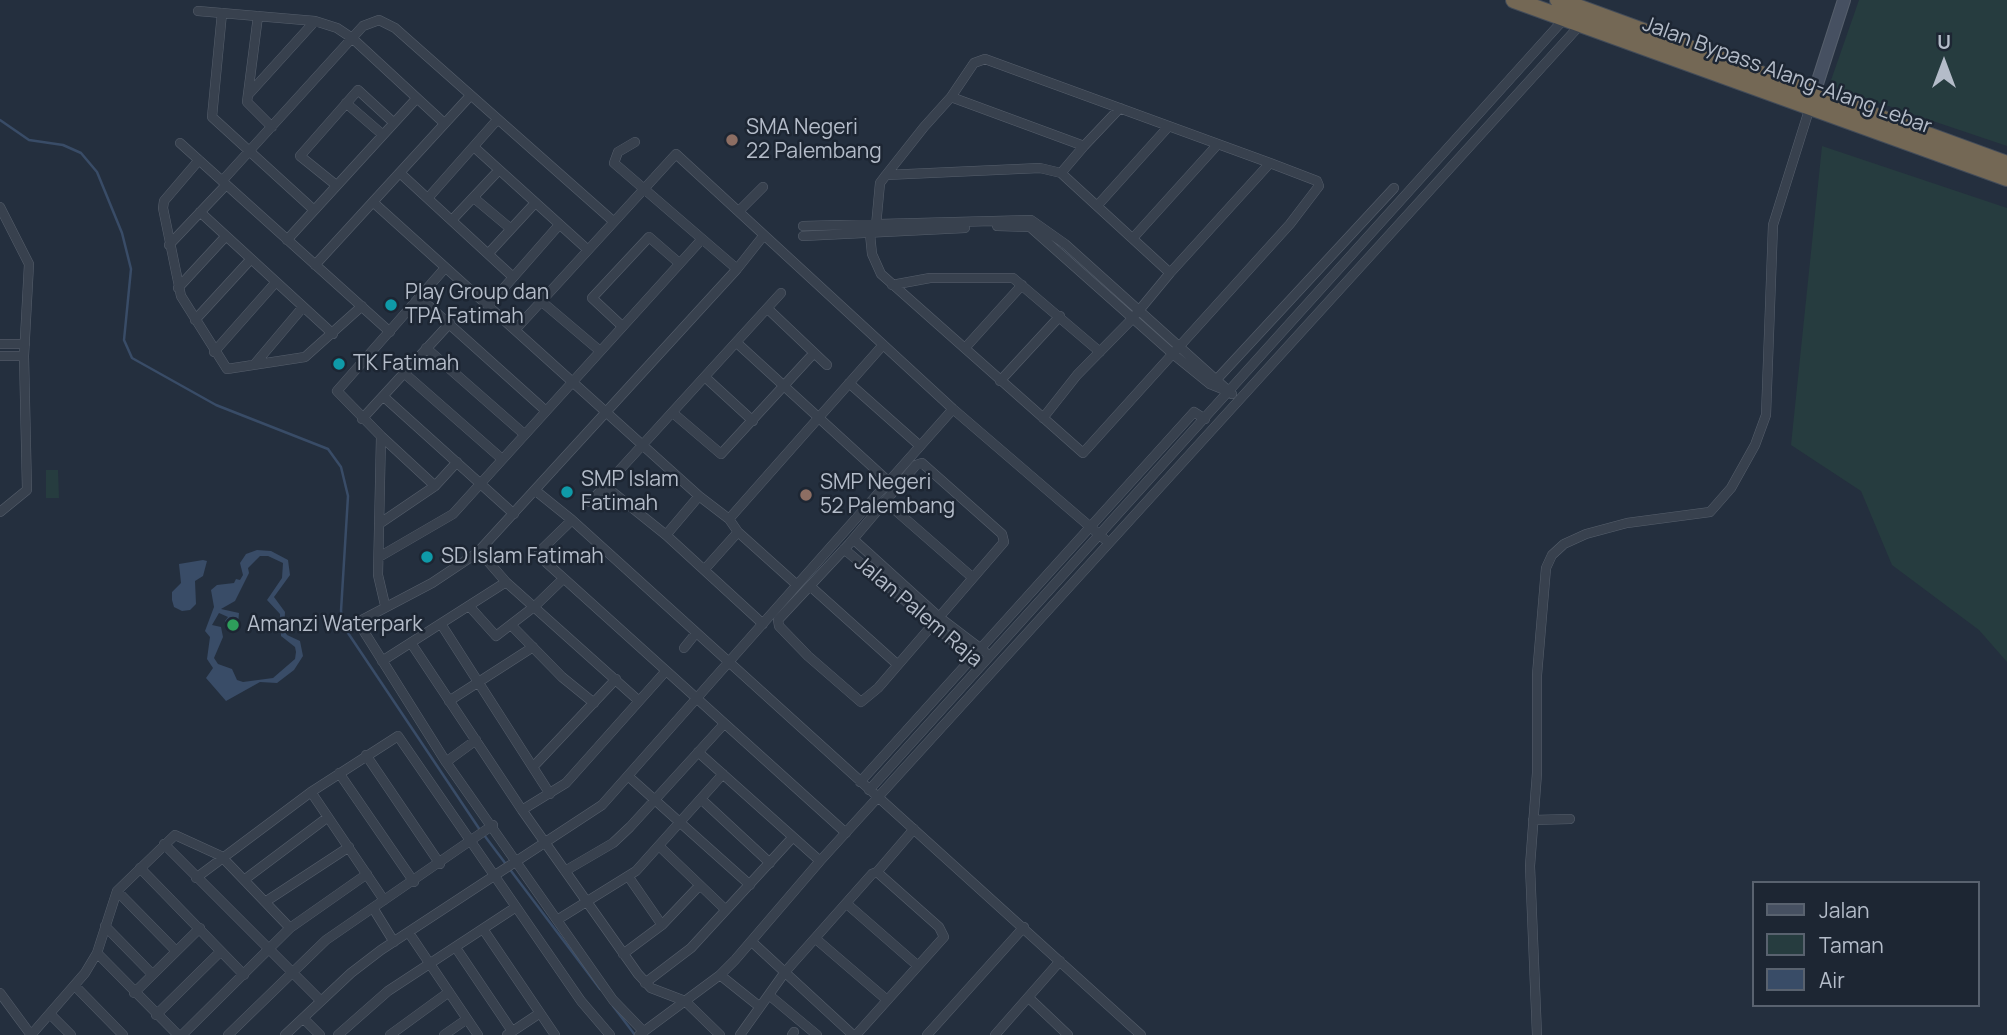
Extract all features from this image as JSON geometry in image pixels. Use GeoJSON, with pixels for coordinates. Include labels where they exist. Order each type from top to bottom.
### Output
{"type":"FeatureCollection","features":[{"type":"Feature","properties":{"kind":"highway","name":"Jalan Bypass Alang-Alang Lebar"},"geometry":{"type":"LineString","coordinates":[[1514,0],[1581,24],[1813,96]]}},
{"type":"Feature","properties":{"kind":"highway","name":"Jalan Bypass Alang-Alang Lebar"},"geometry":{"type":"LineString","coordinates":[[1558,0],[1813,96],[1937,146],[2007,178]]}},
{"type":"Feature","properties":{"kind":"highway","name":"Jalan Bypass Alang-Alang Lebar"},"geometry":{"type":"LineString","coordinates":[[1937,146],[2007,164]]}},
{"type":"Feature","properties":{"kind":"street"},"geometry":{"type":"LineString","coordinates":[[1537,1035],[1531,916],[1537,689],[1546,568],[1558,550],[1586,534],[1627,523],[1710,512],[1731,488],[1755,445],[1766,415],[1773,225],[1844,0]]}},
{"type":"Feature","properties":{"kind":"street"},"geometry":{"type":"LineString","coordinates":[[198,11],[315,21],[337,28],[352,38],[444,123]]}},
{"type":"Feature","properties":{"kind":"street"},"geometry":{"type":"LineString","coordinates":[[222,13],[210,114],[314,210]]}},
{"type":"Feature","properties":{"kind":"street"},"geometry":{"type":"LineString","coordinates":[[258,16],[247,102],[272,127]]}},
{"type":"Feature","properties":{"kind":"street"},"geometry":{"type":"LineString","coordinates":[[869,790],[1565,18]]}},
{"type":"Feature","properties":{"kind":"street"},"geometry":{"type":"LineString","coordinates":[[169,246],[249,151],[352,38],[372,20],[386,22],[613,222]]}},
{"type":"Feature","properties":{"kind":"street"},"geometry":{"type":"LineString","coordinates":[[247,96],[315,21]]}},
{"type":"Feature","properties":{"kind":"street"},"geometry":{"type":"LineString","coordinates":[[764,235],[737,269],[479,551],[432,583],[360,619],[358,624],[490,828],[613,1000],[642,1033],[720,975],[752,942],[820,861],[1581,24]]}},
{"type":"Feature","properties":{"kind":"street"},"geometry":{"type":"LineString","coordinates":[[985,60],[1270,163],[1317,181],[1319,186],[1290,224],[1083,453],[891,285],[876,264],[870,234],[876,226],[878,190],[886,175],[951,97],[975,63],[985,60]]}},
{"type":"Feature","properties":{"kind":"street"},"geometry":{"type":"LineString","coordinates":[[336,185],[300,156],[346,103],[358,90],[394,122]]}},
{"type":"Feature","properties":{"kind":"street"},"geometry":{"type":"LineString","coordinates":[[314,265],[470,96]]}},
{"type":"Feature","properties":{"kind":"street"},"geometry":{"type":"LineString","coordinates":[[951,97],[1084,146]]}},
{"type":"Feature","properties":{"kind":"street"},"geometry":{"type":"LineString","coordinates":[[287,240],[416,99]]}},
{"type":"Feature","properties":{"kind":"street"},"geometry":{"type":"LineString","coordinates":[[346,103],[383,135]]}},
{"type":"Feature","properties":{"kind":"street"},"geometry":{"type":"LineString","coordinates":[[1061,173],[1120,108]]}},
{"type":"Feature","properties":{"kind":"street"},"geometry":{"type":"LineString","coordinates":[[428,198],[497,120]]}},
{"type":"Feature","properties":{"kind":"street"},"geometry":{"type":"LineString","coordinates":[[1097,206],[1169,126]]}},
{"type":"Feature","properties":{"kind":"street"},"geometry":{"type":"LineString","coordinates":[[635,142],[618,152],[614,161],[737,269]]}},
{"type":"Feature","properties":{"kind":"street"},"geometry":{"type":"LineString","coordinates":[[180,143],[390,332]]}},
{"type":"Feature","properties":{"kind":"street"},"geometry":{"type":"LineString","coordinates":[[1133,238],[1218,144]]}},
{"type":"Feature","properties":{"kind":"street"},"geometry":{"type":"LineString","coordinates":[[474,147],[588,250]]}},
{"type":"Feature","properties":{"kind":"street"},"geometry":{"type":"LineString","coordinates":[[515,330],[676,154],[953,409],[1110,543]]}},
{"type":"Feature","properties":{"kind":"street"},"geometry":{"type":"LineString","coordinates":[[199,160],[164,201],[169,246],[178,288],[214,352],[227,369],[305,357],[362,306]]}},
{"type":"Feature","properties":{"kind":"street"},"geometry":{"type":"LineString","coordinates":[[1043,418],[1270,163]]}},
{"type":"Feature","properties":{"kind":"street"},"geometry":{"type":"LineString","coordinates":[[886,175],[1040,168],[1061,173],[1170,273]]}},
{"type":"Feature","properties":{"kind":"street"},"geometry":{"type":"LineString","coordinates":[[452,220],[499,170]]}},
{"type":"Feature","properties":{"kind":"street"},"geometry":{"type":"LineString","coordinates":[[400,173],[513,277]]}},
{"type":"Feature","properties":{"kind":"street"},"geometry":{"type":"LineString","coordinates":[[739,211],[763,187]]}},
{"type":"Feature","properties":{"kind":"street"},"geometry":{"type":"LineString","coordinates":[[1217,379],[1394,188]]}},
{"type":"Feature","properties":{"kind":"street"},"geometry":{"type":"LineString","coordinates":[[474,198],[511,229]]}},
{"type":"Feature","properties":{"kind":"street"},"geometry":{"type":"LineString","coordinates":[[374,203],[699,496],[729,519],[738,532],[797,586]]}},
{"type":"Feature","properties":{"kind":"street"},"geometry":{"type":"LineString","coordinates":[[488,254],[535,203]]}},
{"type":"Feature","properties":{"kind":"street"},"geometry":{"type":"LineString","coordinates":[[0,207],[29,264],[24,356],[27,490],[0,512]]}},
{"type":"Feature","properties":{"kind":"street"},"geometry":{"type":"LineString","coordinates":[[200,212],[333,334]]}},
{"type":"Feature","properties":{"kind":"street"},"geometry":{"type":"LineString","coordinates":[[1230,392],[1210,384],[1177,350],[1139,311],[1044,227],[1031,220],[803,231],[870,234],[997,226],[1030,228],[1132,319],[1177,350],[1217,379],[1240,400]]}},
{"type":"Feature","properties":{"kind":"street"},"geometry":{"type":"LineString","coordinates":[[488,306],[559,225]]}},
{"type":"Feature","properties":{"kind":"street"},"geometry":{"type":"LineString","coordinates":[[1040,236],[1044,227]]}},
{"type":"Feature","properties":{"kind":"street"},"geometry":{"type":"LineString","coordinates":[[1357,227],[1369,237]]}},
{"type":"Feature","properties":{"kind":"street"},"geometry":{"type":"LineString","coordinates":[[178,288],[226,236]]}},
{"type":"Feature","properties":{"kind":"street"},"geometry":{"type":"LineString","coordinates":[[622,326],[592,298],[649,237],[679,262]]}},
{"type":"Feature","properties":{"kind":"street"},"geometry":{"type":"LineString","coordinates":[[379,557],[453,514],[702,239]]}},
{"type":"Feature","properties":{"kind":"street"},"geometry":{"type":"LineString","coordinates":[[195,320],[251,259]]}},
{"type":"Feature","properties":{"kind":"street"},"geometry":{"type":"LineString","coordinates":[[435,486],[362,419],[337,391],[445,268]]}},
{"type":"Feature","properties":{"kind":"street"},"geometry":{"type":"LineString","coordinates":[[891,285],[930,278],[1013,278],[1100,352]]}},
{"type":"Feature","properties":{"kind":"street"},"geometry":{"type":"LineString","coordinates":[[214,352],[276,282]]}},
{"type":"Feature","properties":{"kind":"street"},"geometry":{"type":"LineString","coordinates":[[965,348],[1022,285]]}},
{"type":"Feature","properties":{"kind":"street"},"geometry":{"type":"LineString","coordinates":[[590,502],[782,293]]}},
{"type":"Feature","properties":{"kind":"street"},"geometry":{"type":"LineString","coordinates":[[1298,293],[1317,314]]}},
{"type":"Feature","properties":{"kind":"street"},"geometry":{"type":"LineString","coordinates":[[419,298],[546,411]]}},
{"type":"Feature","properties":{"kind":"street"},"geometry":{"type":"LineString","coordinates":[[541,301],[600,351]]}},
{"type":"Feature","properties":{"kind":"street"},"geometry":{"type":"LineString","coordinates":[[254,365],[303,307]]}},
{"type":"Feature","properties":{"kind":"street"},"geometry":{"type":"LineString","coordinates":[[768,309],[827,365]]}},
{"type":"Feature","properties":{"kind":"street"},"geometry":{"type":"LineString","coordinates":[[1000,381],[1060,316]]}},
{"type":"Feature","properties":{"kind":"street"},"geometry":{"type":"LineString","coordinates":[[362,419],[450,323]]}},
{"type":"Feature","properties":{"kind":"street"},"geometry":{"type":"LineString","coordinates":[[737,343],[888,481]]}},
{"type":"Feature","properties":{"kind":"street"},"geometry":{"type":"LineString","coordinates":[[0,344],[25,344]]}},
{"type":"Feature","properties":{"kind":"street"},"geometry":{"type":"LineString","coordinates":[[729,519],[883,345]]}},
{"type":"Feature","properties":{"kind":"street"},"geometry":{"type":"LineString","coordinates":[[426,348],[524,434]]}},
{"type":"Feature","properties":{"kind":"street"},"geometry":{"type":"LineString","coordinates":[[673,413],[721,454],[813,354]]}},
{"type":"Feature","properties":{"kind":"street"},"geometry":{"type":"LineString","coordinates":[[0,356],[24,356]]}},
{"type":"Feature","properties":{"kind":"street"},"geometry":{"type":"LineString","coordinates":[[404,373],[502,459]]}},
{"type":"Feature","properties":{"kind":"street"},"geometry":{"type":"LineString","coordinates":[[705,377],[753,421]]}},
{"type":"Feature","properties":{"kind":"street"},"geometry":{"type":"LineString","coordinates":[[849,383],[920,446]]}},
{"type":"Feature","properties":{"kind":"street"},"geometry":{"type":"LineString","coordinates":[[384,397],[514,514]]}},
{"type":"Feature","properties":{"kind":"street"},"geometry":{"type":"LineString","coordinates":[[285,1035],[351,972],[513,861],[602,805],[694,698],[953,409]]}},
{"type":"Feature","properties":{"kind":"street"},"geometry":{"type":"LineString","coordinates":[[860,782],[973,659],[1089,524],[1194,412],[1205,419]]}},
{"type":"Feature","properties":{"kind":"street"},"geometry":{"type":"LineString","coordinates":[[381,436],[378,575],[385,606]]}},
{"type":"Feature","properties":{"kind":"street"},"geometry":{"type":"LineString","coordinates":[[379,524],[435,486],[457,462]]}},
{"type":"Feature","properties":{"kind":"street"},"geometry":{"type":"LineString","coordinates":[[922,463],[1002,534],[1004,540],[898,664],[861,702],[808,656],[778,622],[886,502],[916,465],[922,463]]}},
{"type":"Feature","properties":{"kind":"street"},"geometry":{"type":"LineString","coordinates":[[606,486],[666,535],[763,624]]}},
{"type":"Feature","properties":{"kind":"street"},"geometry":{"type":"LineString","coordinates":[[536,491],[572,520],[1142,1035]]}},
{"type":"Feature","properties":{"kind":"street"},"geometry":{"type":"LineString","coordinates":[[666,535],[699,496]]}},
{"type":"Feature","properties":{"kind":"street"},"geometry":{"type":"LineString","coordinates":[[886,502],[973,578]]}},
{"type":"Feature","properties":{"kind":"street"},"geometry":{"type":"LineString","coordinates":[[572,520],[538,554],[665,672],[846,833]]}},
{"type":"Feature","properties":{"kind":"street"},"geometry":{"type":"LineString","coordinates":[[704,570],[738,532]]}},
{"type":"Feature","properties":{"kind":"street","name":"Jalan Palem Raja"},"geometry":{"type":"LineString","coordinates":[[853,539],[939,617],[1000,664]]}},
{"type":"Feature","properties":{"kind":"street","name":"Jalan Palem Raja"},"geometry":{"type":"LineString","coordinates":[[844,550],[931,626],[992,674]]}},
{"type":"Feature","properties":{"kind":"street"},"geometry":{"type":"LineString","coordinates":[[479,551],[506,582],[639,701]]}},
{"type":"Feature","properties":{"kind":"street"},"geometry":{"type":"LineString","coordinates":[[470,607],[493,636],[535,606],[563,579]]}},
{"type":"Feature","properties":{"kind":"street"},"geometry":{"type":"LineString","coordinates":[[382,661],[506,582]]}},
{"type":"Feature","properties":{"kind":"street"},"geometry":{"type":"LineString","coordinates":[[810,586],[898,664]]}},
{"type":"Feature","properties":{"kind":"street"},"geometry":{"type":"LineString","coordinates":[[441,624],[550,794]]}},
{"type":"Feature","properties":{"kind":"street"},"geometry":{"type":"LineString","coordinates":[[511,625],[562,677],[594,703]]}},
{"type":"Feature","properties":{"kind":"street"},"geometry":{"type":"LineString","coordinates":[[684,648],[696,633]]}},
{"type":"Feature","properties":{"kind":"street"},"geometry":{"type":"LineString","coordinates":[[411,643],[522,810],[645,983],[685,1002],[720,1035]]}},
{"type":"Feature","properties":{"kind":"street"},"geometry":{"type":"LineString","coordinates":[[449,701],[533,647]]}},
{"type":"Feature","properties":{"kind":"street"},"geometry":{"type":"LineString","coordinates":[[522,810],[566,783],[665,672]]}},
{"type":"Feature","properties":{"kind":"street"},"geometry":{"type":"LineString","coordinates":[[533,767],[616,679]]}},
{"type":"Feature","properties":{"kind":"street"},"geometry":{"type":"LineString","coordinates":[[565,871],[612,843],[655,802],[724,724]]}},
{"type":"Feature","properties":{"kind":"street"},"geometry":{"type":"LineString","coordinates":[[196,878],[221,856],[311,792],[398,736],[497,872],[516,907],[580,1000],[610,1035]]}},
{"type":"Feature","properties":{"kind":"street"},"geometry":{"type":"LineString","coordinates":[[446,762],[476,740]]}},
{"type":"Feature","properties":{"kind":"street"},"geometry":{"type":"LineString","coordinates":[[698,752],[820,861]]}},
{"type":"Feature","properties":{"kind":"street"},"geometry":{"type":"LineString","coordinates":[[366,755],[440,864]]}},
{"type":"Feature","properties":{"kind":"street"},"geometry":{"type":"LineString","coordinates":[[339,773],[414,882]]}},
{"type":"Feature","properties":{"kind":"street"},"geometry":{"type":"LineString","coordinates":[[557,920],[628,876],[659,846],[723,774]]}},
{"type":"Feature","properties":{"kind":"street"},"geometry":{"type":"LineString","coordinates":[[628,776],[750,885]]}},
{"type":"Feature","properties":{"kind":"street"},"geometry":{"type":"LineString","coordinates":[[311,792],[384,900]]}},
{"type":"Feature","properties":{"kind":"street"},"geometry":{"type":"LineString","coordinates":[[701,799],[770,863]]}},
{"type":"Feature","properties":{"kind":"street"},"geometry":{"type":"LineString","coordinates":[[243,880],[328,817]]}},
{"type":"Feature","properties":{"kind":"street"},"geometry":{"type":"LineString","coordinates":[[1533,820],[1570,819]]}},
{"type":"Feature","properties":{"kind":"street"},"geometry":{"type":"LineString","coordinates":[[229,1035],[327,940],[490,828]]}},
{"type":"Feature","properties":{"kind":"street"},"geometry":{"type":"LineString","coordinates":[[740,1035],[785,972],[914,830]]}},
{"type":"Feature","properties":{"kind":"street"},"geometry":{"type":"LineString","coordinates":[[0,993],[31,1035],[76,987],[97,953],[117,891],[164,844],[179,835],[221,856],[290,928]]}},
{"type":"Feature","properties":{"kind":"street"},"geometry":{"type":"LineString","coordinates":[[645,983],[691,948],[793,837]]}},
{"type":"Feature","properties":{"kind":"street"},"geometry":{"type":"LineString","coordinates":[[164,844],[321,1001]]}},
{"type":"Feature","properties":{"kind":"street"},"geometry":{"type":"LineString","coordinates":[[659,846],[726,910]]}},
{"type":"Feature","properties":{"kind":"street"},"geometry":{"type":"LineString","coordinates":[[265,902],[349,847]]}},
{"type":"Feature","properties":{"kind":"street"},"geometry":{"type":"LineString","coordinates":[[140,868],[244,975]]}},
{"type":"Feature","properties":{"kind":"street"},"geometry":{"type":"LineString","coordinates":[[752,942],[854,1035],[945,934],[877,872]]}},
{"type":"Feature","properties":{"kind":"street"},"geometry":{"type":"LineString","coordinates":[[97,953],[156,1015],[180,1035],[290,928],[367,874]]}},
{"type":"Feature","properties":{"kind":"street"},"geometry":{"type":"LineString","coordinates":[[628,876],[662,925]]}},
{"type":"Feature","properties":{"kind":"street"},"geometry":{"type":"LineString","coordinates":[[623,954],[662,925],[699,886]]}},
{"type":"Feature","properties":{"kind":"street"},"geometry":{"type":"LineString","coordinates":[[117,891],[176,951]]}},
{"type":"Feature","properties":{"kind":"street"},"geometry":{"type":"LineString","coordinates":[[847,904],[918,966]]}},
{"type":"Feature","properties":{"kind":"street"},"geometry":{"type":"LineString","coordinates":[[338,1035],[388,992],[516,907]]}},
{"type":"Feature","properties":{"kind":"street"},"geometry":{"type":"LineString","coordinates":[[373,908],[394,942]]}},
{"type":"Feature","properties":{"kind":"street"},"geometry":{"type":"LineString","coordinates":[[105,926],[152,974]]}},
{"type":"Feature","properties":{"kind":"street"},"geometry":{"type":"LineString","coordinates":[[927,1035],[1024,927]]}},
{"type":"Feature","properties":{"kind":"street"},"geometry":{"type":"LineString","coordinates":[[134,993],[200,928]]}},
{"type":"Feature","properties":{"kind":"street"},"geometry":{"type":"LineString","coordinates":[[483,929],[555,1035]]}},
{"type":"Feature","properties":{"kind":"street"},"geometry":{"type":"LineString","coordinates":[[409,933],[478,1035]]}},
{"type":"Feature","properties":{"kind":"street"},"geometry":{"type":"LineString","coordinates":[[816,939],[887,1000]]}},
{"type":"Feature","properties":{"kind":"street"},"geometry":{"type":"LineString","coordinates":[[456,948],[510,1033],[540,1013]]}},
{"type":"Feature","properties":{"kind":"street"},"geometry":{"type":"LineString","coordinates":[[156,1015],[220,952]]}},
{"type":"Feature","properties":{"kind":"street"},"geometry":{"type":"LineString","coordinates":[[998,1034],[1060,961]]}},
{"type":"Feature","properties":{"kind":"street"},"geometry":{"type":"LineString","coordinates":[[720,975],[760,1007]]}},
{"type":"Feature","properties":{"kind":"street"},"geometry":{"type":"LineString","coordinates":[[76,987],[123,1035]]}},
{"type":"Feature","properties":{"kind":"street"},"geometry":{"type":"LineString","coordinates":[[390,1035],[449,992]]}},
{"type":"Feature","properties":{"kind":"street"},"geometry":{"type":"LineString","coordinates":[[769,995],[817,1035]]}},
{"type":"Feature","properties":{"kind":"street"},"geometry":{"type":"LineString","coordinates":[[1029,998],[1069,1035]]}},
{"type":"Feature","properties":{"kind":"street"},"geometry":{"type":"LineString","coordinates":[[50,1014],[71,1035]]}},
{"type":"Feature","properties":{"kind":"street"},"geometry":{"type":"LineString","coordinates":[[303,1018],[320,1035]]}},
{"type":"Feature","properties":{"kind":"street"},"geometry":{"type":"LineString","coordinates":[[444,1035],[467,1019]]}},
{"type":"Feature","properties":{"kind":"green space"},"geometry":{"type":"Polygon","coordinates":[[[1859,0],[2007,0],[2007,146],[1829,86],[1859,0]]]}},
{"type":"Feature","properties":{"kind":"green space"},"geometry":{"type":"Polygon","coordinates":[[[1822,146],[2007,208],[2007,662],[1979,630],[1892,565],[1861,491],[1791,445],[1822,146]]]}},
{"type":"Feature","properties":{"kind":"green space"},"geometry":{"type":"Polygon","coordinates":[[[46,470],[58,470],[59,498],[46,498],[46,470]]]}},
{"type":"Feature","properties":{"kind":"water","name":"Amanzi Waterpark"},"geometry":{"type":"Polygon","coordinates":[[[257,550],[271,551],[288,560],[290,575],[274,597],[285,612],[284,630],[287,635],[300,641],[303,656],[294,670],[277,683],[260,682],[226,701],[206,678],[213,668],[207,659],[210,637],[205,631],[214,607],[211,590],[217,585],[240,580],[243,575],[240,563],[246,554],[257,550]],[[260,556],[248,568],[249,573],[235,601],[221,609],[239,613],[238,624],[229,627],[225,621],[228,617],[219,613],[212,625],[221,627],[223,637],[214,658],[218,664],[232,669],[237,680],[243,682],[273,678],[295,659],[295,647],[281,636],[280,614],[267,600],[282,578],[283,563],[268,556],[260,556]]]}},
{"type":"Feature","properties":{"kind":"water","name":"Amanzi Waterpark"},"geometry":{"type":"Polygon","coordinates":[[[207,561],[203,576],[195,581],[196,604],[190,610],[182,611],[174,607],[172,592],[181,583],[179,564],[207,561]]]}},
{"type":"Feature","properties":{"kind":"waterway"},"geometry":{"type":"LineString","coordinates":[[0,120],[29,140],[63,145],[81,153],[97,172],[122,233],[131,269],[124,340],[132,358],[216,405],[328,449],[341,467],[348,496],[341,611],[344,627],[480,830]]}},
{"type":"Feature","properties":{"kind":"waterway"},"geometry":{"type":"LineString","coordinates":[[484,835],[600,989]]}},
{"type":"Feature","properties":{"kind":"waterway"},"geometry":{"type":"LineString","coordinates":[[613,1006],[635,1035]]}},
{"type":"Feature","properties":{"kind":"place","name":"SMA Negeri 22 Palembang"},"geometry":{"type":"Point","coordinates":[732,140]}},
{"type":"Feature","properties":{"kind":"place","name":"Play Group dan TPA Fatimah"},"geometry":{"type":"Point","coordinates":[391,305]}},
{"type":"Feature","properties":{"kind":"place","name":"TK Fatimah"},"geometry":{"type":"Point","coordinates":[339,364]}},
{"type":"Feature","properties":{"kind":"place","name":"SMP Islam Fatimah"},"geometry":{"type":"Point","coordinates":[567,492]}},
{"type":"Feature","properties":{"kind":"place","name":"SMP Negeri 52 Palembang"},"geometry":{"type":"Point","coordinates":[806,495]}},
{"type":"Feature","properties":{"kind":"place","name":"SD Islam Fatimah"},"geometry":{"type":"Point","coordinates":[427,557]}},
{"type":"Feature","properties":{"kind":"place","name":"Amanzi Waterpark"},"geometry":{"type":"Point","coordinates":[233,625]}}]}
